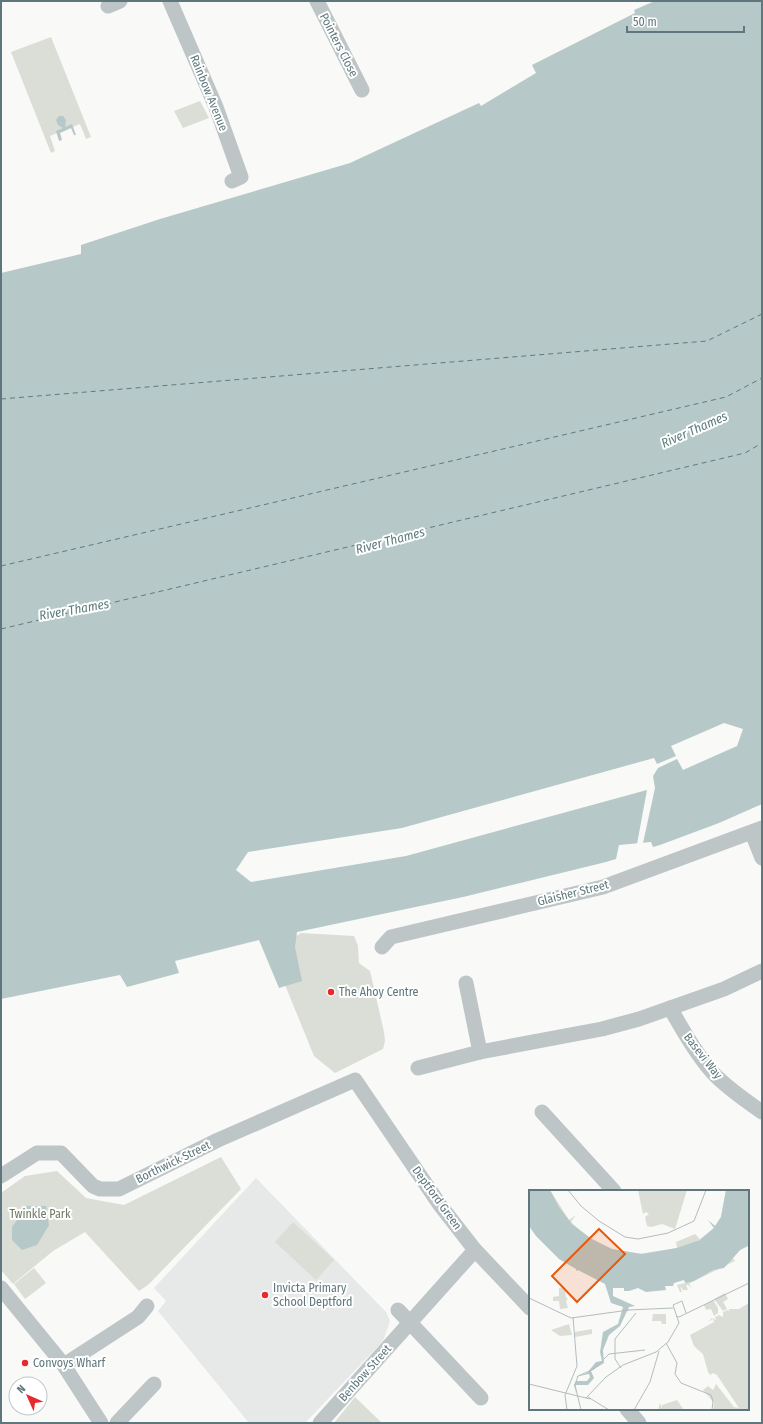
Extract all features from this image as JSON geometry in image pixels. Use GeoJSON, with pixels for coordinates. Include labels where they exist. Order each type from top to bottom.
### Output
{"type":"FeatureCollection","features":[{"type":"Feature","properties":{"kind":"street","name":"Rainbow Avenue"},"geometry":{"type":"LineString","coordinates":[[170,1],[216,107],[241,177],[232,181]]}},
{"type":"Feature","properties":{"kind":"street","name":"Pointers Close"},"geometry":{"type":"LineString","coordinates":[[316,1],[362,90]]}},
{"type":"Feature","properties":{"kind":"street"},"geometry":{"type":"LineString","coordinates":[[757,831],[762,858]]}},
{"type":"Feature","properties":{"kind":"street","name":"Glaisher Street"},"geometry":{"type":"LineString","coordinates":[[382,947],[391,937],[603,887],[757,831]]}},
{"type":"Feature","properties":{"kind":"street"},"geometry":{"type":"LineString","coordinates":[[418,1068],[480,1052],[602,1029],[670,1008],[724,989],[762,971]]}},
{"type":"Feature","properties":{"kind":"street"},"geometry":{"type":"LineString","coordinates":[[466,983],[480,1052]]}},
{"type":"Feature","properties":{"kind":"street","name":"Basevi Way"},"geometry":{"type":"LineString","coordinates":[[670,1008],[694,1048],[713,1073],[738,1095],[762,1112]]}},
{"type":"Feature","properties":{"kind":"street","name":"Borthwick Street"},"geometry":{"type":"LineString","coordinates":[[1,1176],[37,1153],[61,1153],[93,1186],[100,1189],[119,1189],[227,1136],[355,1080]]}},
{"type":"Feature","properties":{"kind":"street","name":"Deptford Green"},"geometry":{"type":"LineString","coordinates":[[355,1080],[440,1205],[476,1250],[528,1303]]}},
{"type":"Feature","properties":{"kind":"street"},"geometry":{"type":"LineString","coordinates":[[542,1112],[613,1190]]}},
{"type":"Feature","properties":{"kind":"street","name":"Benbow Street"},"geometry":{"type":"LineString","coordinates":[[320,1423],[476,1250]]}},
{"type":"Feature","properties":{"kind":"street"},"geometry":{"type":"LineString","coordinates":[[1,1288],[63,1364],[101,1423]]}},
{"type":"Feature","properties":{"kind":"street"},"geometry":{"type":"LineString","coordinates":[[63,1364],[67,1363],[138,1317],[147,1306]]}},
{"type":"Feature","properties":{"kind":"street"},"geometry":{"type":"LineString","coordinates":[[398,1310],[481,1398]]}},
{"type":"Feature","properties":{"kind":"street"},"geometry":{"type":"LineString","coordinates":[[117,1423],[154,1384]]}},
{"type":"Feature","properties":{"kind":"street"},"geometry":{"type":"LineString","coordinates":[[628,1410],[639,1423]]}},
{"type":"Feature","properties":{"kind":"shaded area","name":"Invicta Primary School Deptford"},"geometry":{"type":"Polygon","coordinates":[[[256,1178],[386,1312],[390,1321],[383,1341],[305,1423],[249,1423],[158,1311],[166,1301],[154,1288],[256,1178]]]}},
{"type":"Feature","properties":{"kind":"green space"},"geometry":{"type":"Polygon","coordinates":[[[51,37],[91,137],[86,139],[80,124],[50,136],[55,151],[51,153],[11,52],[51,37]]]}},
{"type":"Feature","properties":{"kind":"green space"},"geometry":{"type":"Polygon","coordinates":[[[200,101],[209,118],[183,128],[174,111],[200,101]]]}},
{"type":"Feature","properties":{"kind":"green space","name":"The Ahoy Centre"},"geometry":{"type":"Polygon","coordinates":[[[301,933],[354,936],[358,946],[359,963],[370,971],[384,1032],[385,1041],[383,1049],[335,1073],[314,1056],[283,980],[280,946],[301,933]]]}},
{"type":"Feature","properties":{"kind":"green space","name":"Twinkle Park"},"geometry":{"type":"Polygon","coordinates":[[[221,1157],[241,1189],[148,1285],[139,1291],[85,1232],[53,1251],[13,1284],[1,1270],[1,1193],[25,1176],[57,1171],[86,1198],[124,1205],[221,1157]]]}},
{"type":"Feature","properties":{"kind":"green space"},"geometry":{"type":"Polygon","coordinates":[[[293,1222],[334,1260],[316,1280],[275,1242],[293,1222]]]}},
{"type":"Feature","properties":{"kind":"green space"},"geometry":{"type":"Polygon","coordinates":[[[34,1268],[46,1283],[25,1299],[14,1284],[34,1268]]]}},
{"type":"Feature","properties":{"kind":"green space"},"geometry":{"type":"Polygon","coordinates":[[[355,1397],[382,1423],[334,1423],[355,1397]]]}},
{"type":"Feature","properties":{"kind":"water","name":"River Thames"},"geometry":{"type":"Polygon","coordinates":[[[655,1],[762,1],[762,804],[719,823],[660,845],[653,847],[651,842],[619,845],[616,859],[606,862],[463,897],[297,932],[295,947],[302,981],[279,988],[259,940],[175,961],[179,973],[127,987],[120,975],[1,999],[1,273],[81,254],[81,245],[160,219],[350,163],[479,103],[481,106],[536,73],[532,65],[635,13],[634,10],[655,1]]]}},
{"type":"Feature","properties":{"kind":"water"},"geometry":{"type":"Polygon","coordinates":[[[59,116],[63,116],[66,120],[65,127],[72,124],[76,135],[74,135],[71,128],[60,133],[62,140],[59,141],[56,131],[63,128],[58,125],[56,120],[59,116]]]}},
{"type":"Feature","properties":{"kind":"water"},"geometry":{"type":"Polygon","coordinates":[[[27,1206],[46,1206],[49,1225],[37,1245],[22,1250],[12,1240],[12,1227],[27,1206]]]}},
{"type":"Feature","properties":{"kind":"pier"},"geometry":{"type":"Polygon","coordinates":[[[724,723],[743,729],[737,746],[683,770],[677,759],[658,768],[653,776],[655,788],[643,843],[637,844],[647,790],[406,856],[251,882],[236,870],[248,852],[402,828],[654,758],[657,764],[676,756],[671,746],[724,723]]]}},
{"type":"Feature","properties":{"kind":"ferry route"},"geometry":{"type":"LineString","coordinates":[[1,399],[707,341],[762,314]]}},
{"type":"Feature","properties":{"kind":"ferry route"},"geometry":{"type":"LineString","coordinates":[[1,566],[726,397],[762,378]]}},
{"type":"Feature","properties":{"kind":"ferry route"},"geometry":{"type":"LineString","coordinates":[[1,629],[745,453],[762,443]]}},
{"type":"Feature","properties":{"kind":"place","name":"The Ahoy Centre"},"geometry":{"type":"Point","coordinates":[331,992]}},
{"type":"Feature","properties":{"kind":"place","name":"Invicta Primary School Deptford"},"geometry":{"type":"Point","coordinates":[265,1295]}},
{"type":"Feature","properties":{"kind":"place","name":"Convoys Wharf"},"geometry":{"type":"Point","coordinates":[25,1363]}}]}
